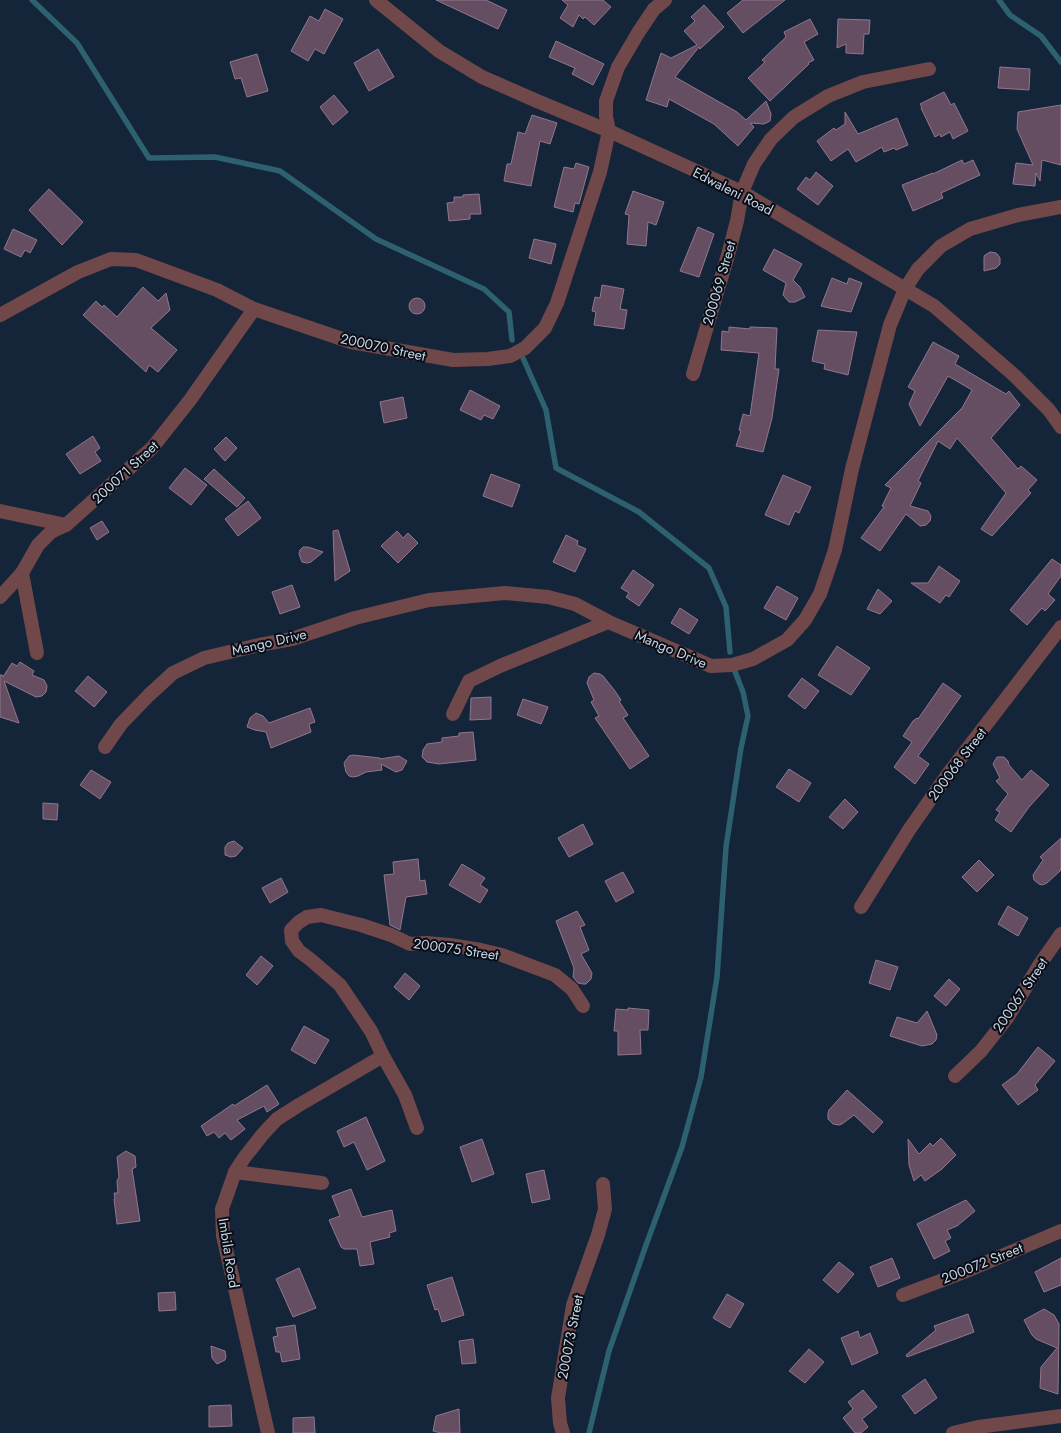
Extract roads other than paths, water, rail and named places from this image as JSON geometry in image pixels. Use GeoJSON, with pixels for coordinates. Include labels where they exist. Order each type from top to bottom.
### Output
{"type":"FeatureCollection","features":[{"type":"Feature","properties":{"kind":"street","name":"Edwaleni Road"},"geometry":{"type":"LineString","coordinates":[[376,0],[439,52],[482,77],[609,131],[742,192],[934,306],[1015,376],[1048,410],[1061,427]]}},
{"type":"Feature","properties":{"kind":"street","name":"200070 Street"},"geometry":{"type":"LineString","coordinates":[[0,315],[78,272],[111,259],[136,260],[217,290],[254,308],[351,342],[453,360],[510,356],[525,348],[545,328],[557,304],[600,172],[609,131],[606,101],[618,67],[654,9],[665,0]]}},
{"type":"Feature","properties":{"kind":"street","name":"200069 Street"},"geometry":{"type":"LineString","coordinates":[[693,374],[728,255],[742,192],[754,164],[771,140],[794,117],[828,96],[863,82],[930,69]]}},
{"type":"Feature","properties":{"kind":"street","name":"Mango Drive"},"geometry":{"type":"LineString","coordinates":[[105,747],[122,724],[173,673],[204,658],[292,639],[354,618],[428,600],[505,593],[548,597],[575,604],[608,622],[711,666],[732,665],[754,659],[787,640],[805,620],[820,594],[834,550],[852,469],[890,325],[905,289],[918,269],[941,246],[970,230],[1018,214],[1061,207]]}},
{"type":"Feature","properties":{"kind":"street","name":"200071 Street"},"geometry":{"type":"LineString","coordinates":[[0,597],[22,573],[38,545],[51,532],[66,525],[152,448],[190,400],[254,308]]}},
{"type":"Feature","properties":{"kind":"street"},"geometry":{"type":"LineString","coordinates":[[0,511],[66,525]]}},
{"type":"Feature","properties":{"kind":"street"},"geometry":{"type":"LineString","coordinates":[[22,573],[37,653]]}},
{"type":"Feature","properties":{"kind":"street"},"geometry":{"type":"LineString","coordinates":[[453,714],[469,681],[500,666],[608,622]]}},
{"type":"Feature","properties":{"kind":"street","name":"200068 Street"},"geometry":{"type":"LineString","coordinates":[[861,907],[909,830],[948,774],[1061,626]]}},
{"type":"Feature","properties":{"kind":"street","name":"200075 Street"},"geometry":{"type":"LineString","coordinates":[[383,1056],[372,1031],[345,991],[299,951],[292,941],[291,930],[307,917],[321,915],[360,925],[391,935],[410,944],[450,945],[502,955],[555,975],[572,989],[583,1006]]}},
{"type":"Feature","properties":{"kind":"street","name":"200067 Street"},"geometry":{"type":"LineString","coordinates":[[956,1076],[981,1051],[1007,1018],[1061,934]]}},
{"type":"Feature","properties":{"kind":"street"},"geometry":{"type":"LineString","coordinates":[[383,1056],[405,1095],[417,1128]]}},
{"type":"Feature","properties":{"kind":"street","name":"Imbila Road"},"geometry":{"type":"LineString","coordinates":[[268,1433],[224,1236],[222,1210],[235,1172],[258,1140],[277,1119],[383,1056]]}},
{"type":"Feature","properties":{"kind":"street"},"geometry":{"type":"LineString","coordinates":[[235,1172],[322,1183]]}},
{"type":"Feature","properties":{"kind":"street","name":"200073 Street"},"geometry":{"type":"LineString","coordinates":[[563,1433],[560,1423],[558,1398],[573,1305],[605,1209],[603,1184]]}},
{"type":"Feature","properties":{"kind":"street","name":"200072 Street"},"geometry":{"type":"LineString","coordinates":[[903,1295],[964,1272],[1061,1231]]}},
{"type":"Feature","properties":{"kind":"street"},"geometry":{"type":"LineString","coordinates":[[953,1433],[978,1427],[1061,1416]]}},
{"type":"Feature","properties":{"kind":"waterway"},"geometry":{"type":"LineString","coordinates":[[32,0],[77,43],[149,158],[215,157],[280,171],[376,239],[484,289],[509,312],[512,340]]}},
{"type":"Feature","properties":{"kind":"waterway"},"geometry":{"type":"LineString","coordinates":[[999,0],[1010,15],[1041,36],[1061,62]]}},
{"type":"Feature","properties":{"kind":"waterway"},"geometry":{"type":"LineString","coordinates":[[523,358],[546,410],[556,468],[639,512],[709,568],[726,607],[730,652]]}},
{"type":"Feature","properties":{"kind":"waterway"},"geometry":{"type":"LineString","coordinates":[[589,1433],[609,1351],[682,1147],[701,1077],[717,977],[726,847],[741,748],[748,716],[743,692],[734,669]]}}]}
